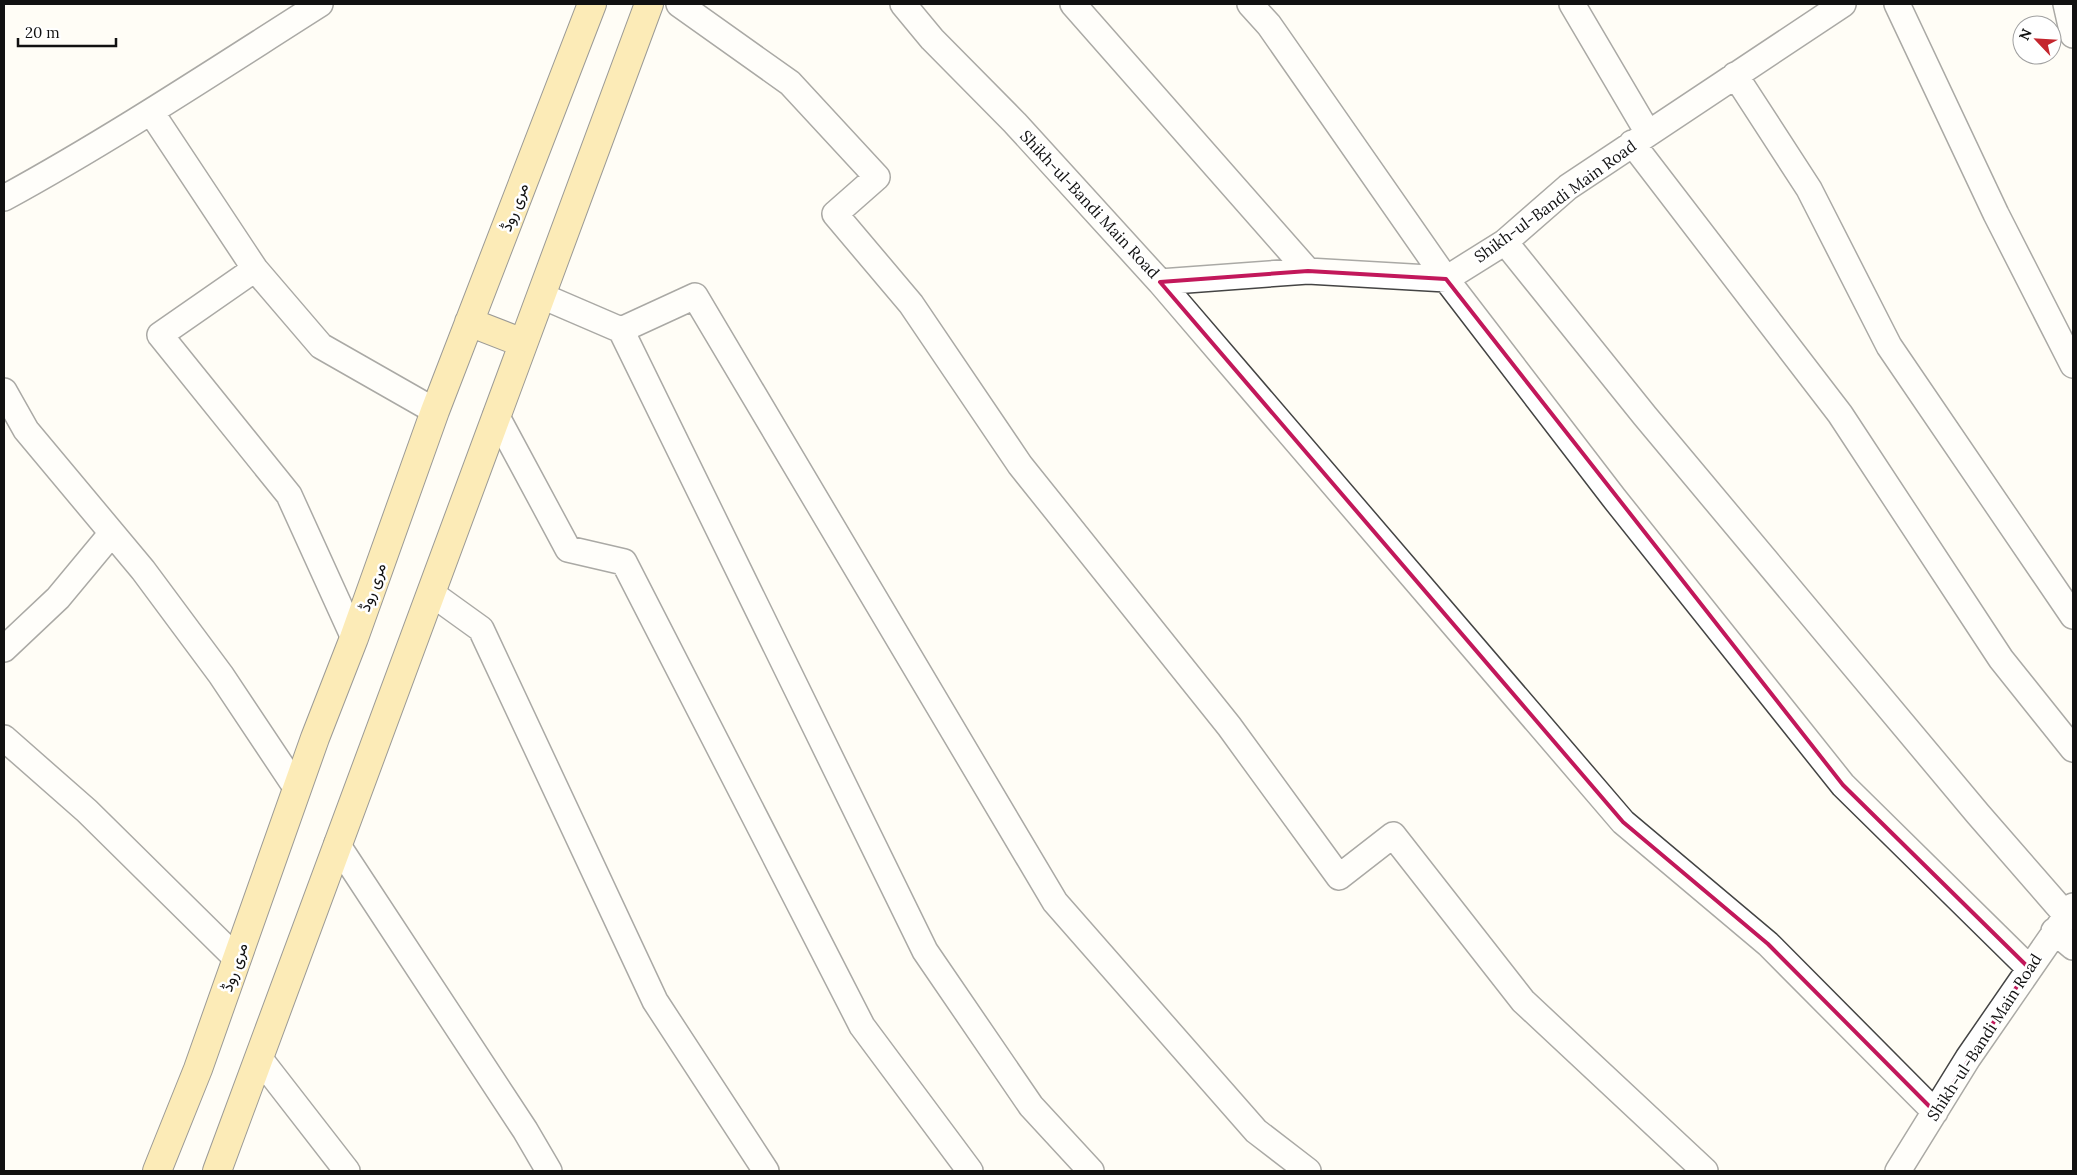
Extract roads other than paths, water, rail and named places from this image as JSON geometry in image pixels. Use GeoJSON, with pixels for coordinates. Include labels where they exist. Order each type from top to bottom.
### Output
{"type":"FeatureCollection","features":[{"type":"Feature","properties":{"kind":"main road","name":"مری روڈ"},"geometry":{"type":"LineString","coordinates":[[157,1171],[198,1068],[315,738],[354,638],[435,411],[592,4]]}},
{"type":"Feature","properties":{"kind":"main road"},"geometry":{"type":"LineString","coordinates":[[217,1171],[649,4]]}},
{"type":"Feature","properties":{"kind":"main road"},"geometry":{"type":"LineString","coordinates":[[469,322],[523,343]]}},
{"type":"Feature","properties":{"kind":"street"},"geometry":{"type":"LineString","coordinates":[[4,198],[70,162],[320,4]]}},
{"type":"Feature","properties":{"kind":"street"},"geometry":{"type":"LineString","coordinates":[[679,4],[790,83],[877,177],[835,214],[911,304],[1020,465],[1229,726],[1340,877],[1392,835],[1523,1001],[1705,1171]]}},
{"type":"Feature","properties":{"kind":"street","name":"Shikh-ul-Bandi Main Road"},"geometry":{"type":"LineString","coordinates":[[903,4],[932,39],[1015,123],[1160,282],[1308,271],[1446,279],[1505,242],[1568,187],[1843,4]]}},
{"type":"Feature","properties":{"kind":"street"},"geometry":{"type":"LineString","coordinates":[[1073,4],[1308,271]]}},
{"type":"Feature","properties":{"kind":"street"},"geometry":{"type":"LineString","coordinates":[[1250,4],[1269,25],[1446,279],[1614,498],[1843,785],[2029,968]]}},
{"type":"Feature","properties":{"kind":"street"},"geometry":{"type":"LineString","coordinates":[[1572,4],[1640,138],[1840,414],[2001,659],[2073,749]]}},
{"type":"Feature","properties":{"kind":"street"},"geometry":{"type":"LineString","coordinates":[[1897,4],[1996,214],[2073,365]]}},
{"type":"Feature","properties":{"kind":"street"},"geometry":{"type":"LineString","coordinates":[[2066,4],[2073,35]]}},
{"type":"Feature","properties":{"kind":"street"},"geometry":{"type":"LineString","coordinates":[[1734,75],[1809,189],[1889,346],[2073,616]]}},
{"type":"Feature","properties":{"kind":"street"},"geometry":{"type":"LineString","coordinates":[[151,112],[255,269],[320,346],[435,411]]}},
{"type":"Feature","properties":{"kind":"street"},"geometry":{"type":"LineString","coordinates":[[1505,242],[1645,416],[2064,917],[2073,947]]}},
{"type":"Feature","properties":{"kind":"street"},"geometry":{"type":"LineString","coordinates":[[255,269],[160,335],[289,495],[354,638]]}},
{"type":"Feature","properties":{"kind":"street"},"geometry":{"type":"LineString","coordinates":[[1160,282],[1623,822],[1768,944],[1934,1112]]}},
{"type":"Feature","properties":{"kind":"street"},"geometry":{"type":"LineString","coordinates":[[542,296],[621,330],[925,951],[1031,1106],[1091,1171]]}},
{"type":"Feature","properties":{"kind":"street"},"geometry":{"type":"LineString","coordinates":[[621,330],[695,296],[1055,902],[1256,1131],[1308,1171]]}},
{"type":"Feature","properties":{"kind":"street"},"geometry":{"type":"LineString","coordinates":[[4,391],[26,430],[143,570],[221,675],[298,789]]}},
{"type":"Feature","properties":{"kind":"street"},"geometry":{"type":"LineString","coordinates":[[496,415],[568,550],[624,562],[862,1026],[970,1171]]}},
{"type":"Feature","properties":{"kind":"street"},"geometry":{"type":"LineString","coordinates":[[4,649],[58,598],[112,533]]}},
{"type":"Feature","properties":{"kind":"street"},"geometry":{"type":"LineString","coordinates":[[431,593],[481,629],[655,1000],[766,1171]]}},
{"type":"Feature","properties":{"kind":"street"},"geometry":{"type":"LineString","coordinates":[[4,738],[86,811],[236,958]]}},
{"type":"Feature","properties":{"kind":"street"},"geometry":{"type":"LineString","coordinates":[[338,844],[525,1130],[549,1171]]}},
{"type":"Feature","properties":{"kind":"street","name":"Shikh-ul-Bandi Main Road"},"geometry":{"type":"LineString","coordinates":[[1898,1171],[1968,1058],[2064,917]]}},
{"type":"Feature","properties":{"kind":"street"},"geometry":{"type":"LineString","coordinates":[[260,1059],[347,1171]]}}]}
